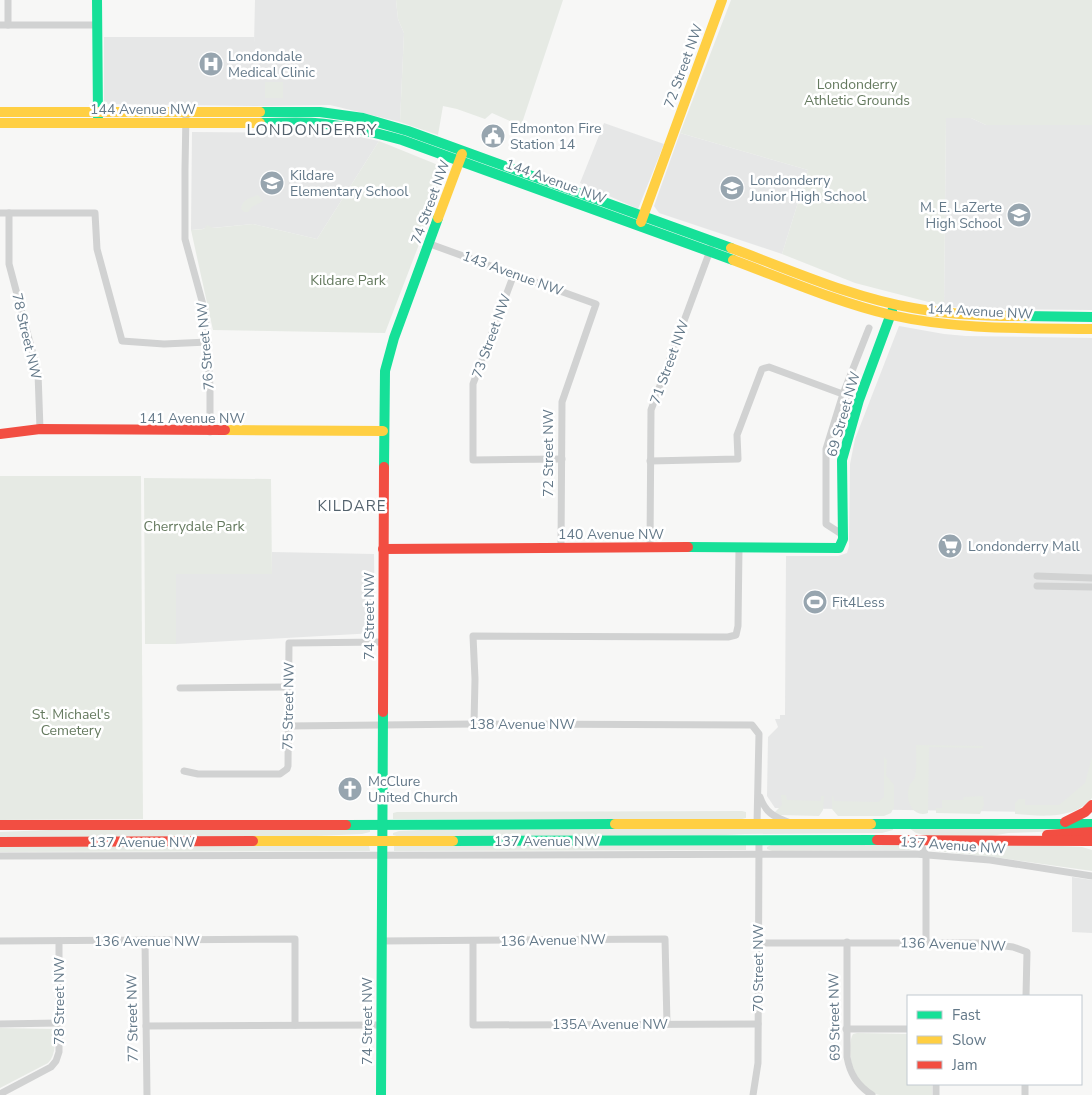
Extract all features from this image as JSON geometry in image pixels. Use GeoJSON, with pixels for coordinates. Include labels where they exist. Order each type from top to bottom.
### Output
{"type":"FeatureCollection","features":[{"type":"Feature","properties":{"kind":"street"},"geometry":{"type":"LineString","coordinates":[[8,0],[8,25]]}},
{"type":"Feature","properties":{"kind":"street"},"geometry":{"type":"LineString","coordinates":[[97,0],[98,117]]}},
{"type":"Feature","properties":{"kind":"street","name":"72 Street NW"},"geometry":{"type":"LineString","coordinates":[[641,221],[722,0]]}},
{"type":"Feature","properties":{"kind":"street"},"geometry":{"type":"LineString","coordinates":[[0,25],[97,25]]}},
{"type":"Feature","properties":{"kind":"street","name":"144 Avenue NW"},"geometry":{"type":"LineString","coordinates":[[0,112],[345,125],[374,131],[461,156],[712,247],[862,307],[891,316],[966,327],[1092,329]]}},
{"type":"Feature","properties":{"kind":"street","name":"144 Avenue NW"},"geometry":{"type":"LineString","coordinates":[[0,123],[98,117]]}},
{"type":"Feature","properties":{"kind":"street","name":"76 Street NW"},"geometry":{"type":"LineString","coordinates":[[186,118],[185,239],[205,312],[210,387],[210,432]]}},
{"type":"Feature","properties":{"kind":"street","name":"74 Street NW"},"geometry":{"type":"LineString","coordinates":[[381,1095],[384,389],[389,354],[461,156]]}},
{"type":"Feature","properties":{"kind":"street"},"geometry":{"type":"LineString","coordinates":[[0,213],[95,213],[97,249],[122,341],[164,344],[208,342]]}},
{"type":"Feature","properties":{"kind":"street","name":"78 Street NW"},"geometry":{"type":"LineString","coordinates":[[9,213],[9,264],[38,373],[40,429]]}},
{"type":"Feature","properties":{"kind":"street","name":"143 Avenue NW"},"geometry":{"type":"LineString","coordinates":[[430,244],[596,304]]}},
{"type":"Feature","properties":{"kind":"street","name":"144 Avenue NW"},"geometry":{"type":"LineString","coordinates":[[712,247],[863,296],[894,304],[967,316],[1092,317]]}},
{"type":"Feature","properties":{"kind":"street","name":"71 Street NW"},"geometry":{"type":"LineString","coordinates":[[650,547],[651,410],[712,247]]}},
{"type":"Feature","properties":{"kind":"street","name":"73 Street NW"},"geometry":{"type":"LineString","coordinates":[[514,274],[473,384],[473,460],[562,460]]}},
{"type":"Feature","properties":{"kind":"street","name":"72 Street NW"},"geometry":{"type":"LineString","coordinates":[[561,547],[562,402],[596,304]]}},
{"type":"Feature","properties":{"kind":"street","name":"69 Street NW"},"geometry":{"type":"LineString","coordinates":[[839,548],[842,535],[842,460],[859,400],[894,304]]}},
{"type":"Feature","properties":{"kind":"street","name":"69 Street NW"},"geometry":{"type":"LineString","coordinates":[[842,535],[826,524],[826,449],[843,394],[869,328]]}},
{"type":"Feature","properties":{"kind":"street"},"geometry":{"type":"LineString","coordinates":[[650,461],[738,460],[737,436],[762,369],[769,367],[859,400]]}},
{"type":"Feature","properties":{"kind":"street","name":"141 Avenue NW"},"geometry":{"type":"LineString","coordinates":[[0,434],[40,429],[210,432],[383,432]]}},
{"type":"Feature","properties":{"kind":"street","name":"140 Avenue NW"},"geometry":{"type":"LineString","coordinates":[[383,549],[561,547],[839,548]]}},
{"type":"Feature","properties":{"kind":"street"},"geometry":{"type":"LineString","coordinates":[[474,724],[475,679],[473,636],[728,637],[736,635],[738,626],[739,548]]}},
{"type":"Feature","properties":{"kind":"street"},"geometry":{"type":"LineString","coordinates":[[1037,576],[1092,578]]}},
{"type":"Feature","properties":{"kind":"street"},"geometry":{"type":"LineString","coordinates":[[1037,586],[1092,587]]}},
{"type":"Feature","properties":{"kind":"street","name":"75 Street NW"},"geometry":{"type":"LineString","coordinates":[[184,771],[198,774],[280,774],[286,769],[289,643],[383,642]]}},
{"type":"Feature","properties":{"kind":"street"},"geometry":{"type":"LineString","coordinates":[[180,688],[287,687]]}},
{"type":"Feature","properties":{"kind":"street","name":"138 Avenue NW"},"geometry":{"type":"LineString","coordinates":[[288,726],[474,724],[752,725],[756,728],[758,734],[758,792]]}},
{"type":"Feature","properties":{"kind":"street"},"geometry":{"type":"LineString","coordinates":[[757,824],[758,792]]}},
{"type":"Feature","properties":{"kind":"street","name":"137 Avenue NW"},"geometry":{"type":"LineString","coordinates":[[758,792],[763,805],[771,815],[793,824]]}},
{"type":"Feature","properties":{"kind":"street"},"geometry":{"type":"LineString","coordinates":[[1063,823],[1085,812],[1092,805]]}},
{"type":"Feature","properties":{"kind":"street","name":"137 Avenue NW"},"geometry":{"type":"LineString","coordinates":[[0,825],[1092,824]]}},
{"type":"Feature","properties":{"kind":"street"},"geometry":{"type":"LineString","coordinates":[[996,840],[1092,832]]}},
{"type":"Feature","properties":{"kind":"street","name":"70 Street NW"},"geometry":{"type":"LineString","coordinates":[[753,1095],[757,1070],[759,840]]}},
{"type":"Feature","properties":{"kind":"street"},"geometry":{"type":"LineString","coordinates":[[918,840],[926,855],[926,942]]}},
{"type":"Feature","properties":{"kind":"street"},"geometry":{"type":"LineString","coordinates":[[926,855],[934,840]]}},
{"type":"Feature","properties":{"kind":"street"},"geometry":{"type":"LineString","coordinates":[[1064,841],[1092,848]]}},
{"type":"Feature","properties":{"kind":"street","name":"137 Avenue NW"},"geometry":{"type":"LineString","coordinates":[[0,842],[1092,841]]}},
{"type":"Feature","properties":{"kind":"street","name":"137 Avenue NW"},"geometry":{"type":"LineString","coordinates":[[0,856],[926,855],[990,860],[1092,876]]}},
{"type":"Feature","properties":{"kind":"street","name":"136 Avenue NW"},"geometry":{"type":"LineString","coordinates":[[0,941],[294,939],[294,1026]]}},
{"type":"Feature","properties":{"kind":"street","name":"136 Avenue NW"},"geometry":{"type":"LineString","coordinates":[[381,941],[665,939],[667,1024]]}},
{"type":"Feature","properties":{"kind":"street","name":"135A Avenue NW"},"geometry":{"type":"LineString","coordinates":[[473,940],[474,1025],[758,1024]]}},
{"type":"Feature","properties":{"kind":"street","name":"78 Street NW"},"geometry":{"type":"LineString","coordinates":[[0,1094],[51,1067],[56,1061],[59,1052],[59,941]]}},
{"type":"Feature","properties":{"kind":"street","name":"77 Street NW"},"geometry":{"type":"LineString","coordinates":[[144,941],[147,1095]]}},
{"type":"Feature","properties":{"kind":"street","name":"69 Street NW"},"geometry":{"type":"LineString","coordinates":[[847,942],[847,1057],[854,1079],[861,1088],[872,1095]]}},
{"type":"Feature","properties":{"kind":"street","name":"136 Avenue NW"},"geometry":{"type":"LineString","coordinates":[[759,943],[926,942],[980,943],[1013,947],[1027,952],[1026,995]]}},
{"type":"Feature","properties":{"kind":"street"},"geometry":{"type":"LineString","coordinates":[[0,1024],[59,1023]]}},
{"type":"Feature","properties":{"kind":"street"},"geometry":{"type":"LineString","coordinates":[[146,1026],[381,1025]]}},
{"type":"Feature","properties":{"kind":"street"},"geometry":{"type":"LineString","coordinates":[[846,1029],[907,1029]]}},
{"type":"Feature","properties":{"kind":"shaded area"},"geometry":{"type":"Polygon","coordinates":[[[255,0],[396,0],[398,19],[404,33],[400,122],[330,105],[105,104],[104,37],[254,37],[254,44],[255,0]]]}},
{"type":"Feature","properties":{"kind":"shaded area","name":"M. E. LaZerte High School"},"geometry":{"type":"Polygon","coordinates":[[[946,118],[971,118],[986,125],[1092,125],[1092,310],[974,309],[944,306],[946,118]]]}},
{"type":"Feature","properties":{"kind":"shaded area"},"geometry":{"type":"Polygon","coordinates":[[[604,123],[664,144],[638,209],[580,183],[604,123]]]}},
{"type":"Feature","properties":{"kind":"shaded area","name":"Kildare Elementary School"},"geometry":{"type":"Polygon","coordinates":[[[192,132],[312,133],[350,135],[379,141],[317,239],[253,224],[191,230],[192,132]]]}},
{"type":"Feature","properties":{"kind":"shaded area","name":"Londonderry Junior High School"},"geometry":{"type":"Polygon","coordinates":[[[680,133],[808,170],[782,254],[659,213],[654,206],[680,133]]]}},
{"type":"Feature","properties":{"kind":"shaded area"},"geometry":{"type":"Polygon","coordinates":[[[899,326],[966,336],[1092,338],[1092,789],[1071,808],[1033,812],[775,808],[767,796],[768,737],[778,727],[775,719],[780,719],[780,715],[785,715],[786,556],[838,556],[847,553],[849,546],[850,464],[855,439],[899,326]]]}},
{"type":"Feature","properties":{"kind":"shaded area"},"geometry":{"type":"Polygon","coordinates":[[[272,552],[374,554],[375,633],[176,644],[176,574],[272,574],[272,552]]]}},
{"type":"Feature","properties":{"kind":"shaded area"},"geometry":{"type":"Polygon","coordinates":[[[1072,877],[1092,880],[1092,933],[1072,932],[1072,877]]]}},
{"type":"Feature","properties":{"kind":"green space"},"geometry":{"type":"Polygon","coordinates":[[[396,0],[563,0],[521,126],[492,113],[485,119],[443,106],[438,135],[400,122],[404,33],[398,19],[396,0]]]}},
{"type":"Feature","properties":{"kind":"green space","name":"Londonderry Athletic Grounds"},"geometry":{"type":"Polygon","coordinates":[[[731,0],[1092,0],[1092,125],[986,125],[971,118],[946,118],[944,306],[855,283],[782,254],[808,170],[680,133],[731,0]]]}},
{"type":"Feature","properties":{"kind":"green space"},"geometry":{"type":"Polygon","coordinates":[[[265,82],[283,82],[283,98],[265,98],[265,82]]]}},
{"type":"Feature","properties":{"kind":"green space","name":"Kildare Park"},"geometry":{"type":"Polygon","coordinates":[[[379,141],[448,169],[385,333],[213,330],[191,230],[204,229],[207,225],[213,228],[253,224],[317,239],[379,141]]]}},
{"type":"Feature","properties":{"kind":"green space"},"geometry":{"type":"Polygon","coordinates":[[[258,195],[263,201],[252,207],[248,212],[244,212],[241,209],[247,199],[258,195]]]}},
{"type":"Feature","properties":{"kind":"green space","name":"St. Michael's Cemetery"},"geometry":{"type":"Polygon","coordinates":[[[0,476],[141,476],[143,819],[0,820],[0,476]]]}},
{"type":"Feature","properties":{"kind":"green space","name":"Cherrydale Park"},"geometry":{"type":"Polygon","coordinates":[[[144,478],[271,479],[272,574],[176,574],[176,644],[145,644],[144,478]]]}},
{"type":"Feature","properties":{"kind":"green space"},"geometry":{"type":"Polygon","coordinates":[[[916,745],[983,746],[983,748],[929,747],[928,813],[923,814],[914,811],[908,798],[909,787],[916,773],[916,745]]]}},
{"type":"Feature","properties":{"kind":"green space"},"geometry":{"type":"Polygon","coordinates":[[[884,757],[887,760],[886,775],[894,785],[894,807],[891,813],[884,816],[838,816],[832,809],[832,796],[834,801],[878,802],[884,797],[884,757]]]}},
{"type":"Feature","properties":{"kind":"green space"},"geometry":{"type":"Polygon","coordinates":[[[1092,757],[1092,798],[1085,805],[1076,810],[1056,815],[1015,814],[1015,803],[1019,799],[1025,799],[1025,805],[1059,805],[1085,783],[1092,757]]]}},
{"type":"Feature","properties":{"kind":"green space"},"geometry":{"type":"Polygon","coordinates":[[[781,795],[786,795],[787,800],[821,801],[821,796],[824,796],[823,810],[819,816],[780,815],[774,813],[782,805],[781,795]]]}},
{"type":"Feature","properties":{"kind":"green space"},"geometry":{"type":"Polygon","coordinates":[[[983,796],[984,805],[980,814],[936,813],[936,808],[942,808],[942,800],[963,800],[964,797],[983,796]]]}},
{"type":"Feature","properties":{"kind":"green space"},"geometry":{"type":"Polygon","coordinates":[[[397,812],[746,812],[746,818],[393,819],[393,813],[397,812]]]}},
{"type":"Feature","properties":{"kind":"green space"},"geometry":{"type":"Polygon","coordinates":[[[1086,827],[1092,830],[1008,833],[992,836],[927,836],[916,833],[909,828],[1086,827]]]}},
{"type":"Feature","properties":{"kind":"green space"},"geometry":{"type":"Polygon","coordinates":[[[364,828],[370,830],[370,832],[293,837],[0,837],[0,832],[73,829],[364,828]]]}},
{"type":"Feature","properties":{"kind":"green space"},"geometry":{"type":"Polygon","coordinates":[[[463,828],[893,828],[893,830],[882,833],[707,836],[400,837],[393,835],[393,833],[399,831],[463,828]]]}},
{"type":"Feature","properties":{"kind":"green space"},"geometry":{"type":"Polygon","coordinates":[[[773,844],[913,844],[918,847],[914,850],[772,851],[767,849],[767,847],[773,844]]]}},
{"type":"Feature","properties":{"kind":"green space"},"geometry":{"type":"Polygon","coordinates":[[[961,844],[1024,844],[1082,847],[1092,850],[1092,871],[994,857],[935,851],[938,847],[961,847],[961,844]]]}},
{"type":"Feature","properties":{"kind":"green space"},"geometry":{"type":"Polygon","coordinates":[[[394,845],[746,845],[746,850],[394,851],[394,845]]]}},
{"type":"Feature","properties":{"kind":"green space"},"geometry":{"type":"Polygon","coordinates":[[[0,846],[369,846],[370,851],[0,852],[0,846]]]}},
{"type":"Feature","properties":{"kind":"green space"},"geometry":{"type":"Polygon","coordinates":[[[0,1028],[53,1029],[55,1042],[51,1060],[0,1088],[0,1028]]]}},
{"type":"Feature","properties":{"kind":"green space"},"geometry":{"type":"Polygon","coordinates":[[[853,1034],[907,1034],[907,1085],[932,1085],[932,1095],[880,1095],[870,1091],[861,1082],[851,1061],[850,1050],[853,1034]]]}},
{"type":"Feature","properties":{"kind":"traffic: fast"},"geometry":{"type":"LineString","coordinates":[[97,0],[98,117]]}},
{"type":"Feature","properties":{"kind":"traffic: fast"},"geometry":{"type":"LineString","coordinates":[[260,112],[320,112],[363,118],[408,131],[731,248]]}},
{"type":"Feature","properties":{"kind":"traffic: fast"},"geometry":{"type":"LineString","coordinates":[[260,123],[326,124],[358,129],[402,140],[733,260]]}},
{"type":"Feature","properties":{"kind":"traffic: fast"},"geometry":{"type":"LineString","coordinates":[[384,467],[385,371],[394,338],[438,218]]}},
{"type":"Feature","properties":{"kind":"traffic: fast"},"geometry":{"type":"LineString","coordinates":[[688,547],[839,548],[843,539],[842,460],[859,400],[892,311]]}},
{"type":"Feature","properties":{"kind":"traffic: fast"},"geometry":{"type":"LineString","coordinates":[[1023,316],[1092,317]]}},
{"type":"Feature","properties":{"kind":"traffic: fast"},"geometry":{"type":"LineString","coordinates":[[381,1095],[383,712]]}},
{"type":"Feature","properties":{"kind":"traffic: fast"},"geometry":{"type":"LineString","coordinates":[[346,825],[615,824]]}},
{"type":"Feature","properties":{"kind":"traffic: fast"},"geometry":{"type":"LineString","coordinates":[[871,824],[1092,824]]}},
{"type":"Feature","properties":{"kind":"traffic: fast"},"geometry":{"type":"LineString","coordinates":[[453,841],[877,840]]}},
{"type":"Feature","properties":{"kind":"traffic: slow"},"geometry":{"type":"LineString","coordinates":[[641,222],[722,0]]}},
{"type":"Feature","properties":{"kind":"traffic: slow"},"geometry":{"type":"LineString","coordinates":[[0,112],[260,112]]}},
{"type":"Feature","properties":{"kind":"traffic: slow"},"geometry":{"type":"LineString","coordinates":[[0,123],[260,123]]}},
{"type":"Feature","properties":{"kind":"traffic: slow"},"geometry":{"type":"LineString","coordinates":[[438,218],[462,154]]}},
{"type":"Feature","properties":{"kind":"traffic: slow"},"geometry":{"type":"LineString","coordinates":[[731,248],[844,290],[890,303],[954,314],[1023,316]]}},
{"type":"Feature","properties":{"kind":"traffic: slow"},"geometry":{"type":"LineString","coordinates":[[733,260],[852,304],[916,320],[966,326],[1092,329]]}},
{"type":"Feature","properties":{"kind":"traffic: slow"},"geometry":{"type":"LineString","coordinates":[[225,430],[383,431]]}},
{"type":"Feature","properties":{"kind":"traffic: slow"},"geometry":{"type":"LineString","coordinates":[[615,824],[871,824]]}},
{"type":"Feature","properties":{"kind":"traffic: slow"},"geometry":{"type":"LineString","coordinates":[[253,841],[453,841]]}},
{"type":"Feature","properties":{"kind":"traffic: jam"},"geometry":{"type":"LineString","coordinates":[[0,434],[40,429],[225,430]]}},
{"type":"Feature","properties":{"kind":"traffic: jam"},"geometry":{"type":"LineString","coordinates":[[383,712],[384,467]]}},
{"type":"Feature","properties":{"kind":"traffic: jam"},"geometry":{"type":"LineString","coordinates":[[383,549],[688,547]]}},
{"type":"Feature","properties":{"kind":"traffic: jam"},"geometry":{"type":"LineString","coordinates":[[1065,822],[1085,812],[1092,805]]}},
{"type":"Feature","properties":{"kind":"traffic: jam"},"geometry":{"type":"LineString","coordinates":[[0,825],[346,825]]}},
{"type":"Feature","properties":{"kind":"traffic: jam"},"geometry":{"type":"LineString","coordinates":[[1047,835],[1092,832]]}},
{"type":"Feature","properties":{"kind":"traffic: jam"},"geometry":{"type":"LineString","coordinates":[[877,840],[1092,841]]}},
{"type":"Feature","properties":{"kind":"traffic: jam"},"geometry":{"type":"LineString","coordinates":[[0,842],[253,841]]}},
{"type":"Feature","properties":{"kind":"place","name":"Londondale Medical Clinic"},"geometry":{"type":"Point","coordinates":[211,64]}},
{"type":"Feature","properties":{"kind":"place","name":"Edmonton Fire Station 14"},"geometry":{"type":"Point","coordinates":[493,136]}},
{"type":"Feature","properties":{"kind":"place","name":"Kildare Elementary School"},"geometry":{"type":"Point","coordinates":[272,183]}},
{"type":"Feature","properties":{"kind":"place","name":"Londonderry Junior High School"},"geometry":{"type":"Point","coordinates":[732,188]}},
{"type":"Feature","properties":{"kind":"place","name":"M. E. LaZerte High School"},"geometry":{"type":"Point","coordinates":[1019,215]}},
{"type":"Feature","properties":{"kind":"place","name":"Londonderry Mall"},"geometry":{"type":"Point","coordinates":[950,546]}},
{"type":"Feature","properties":{"kind":"place","name":"Fit4Less"},"geometry":{"type":"Point","coordinates":[815,602]}},
{"type":"Feature","properties":{"kind":"place","name":"McClure United Church"},"geometry":{"type":"Point","coordinates":[350,789]}},
{"type":"Feature","properties":{"kind":"district","name":"LONDONDERRY"},"geometry":{"type":"Point","coordinates":[312,129]}},
{"type":"Feature","properties":{"kind":"district","name":"KILDARE"},"geometry":{"type":"Point","coordinates":[352,506]}}]}
